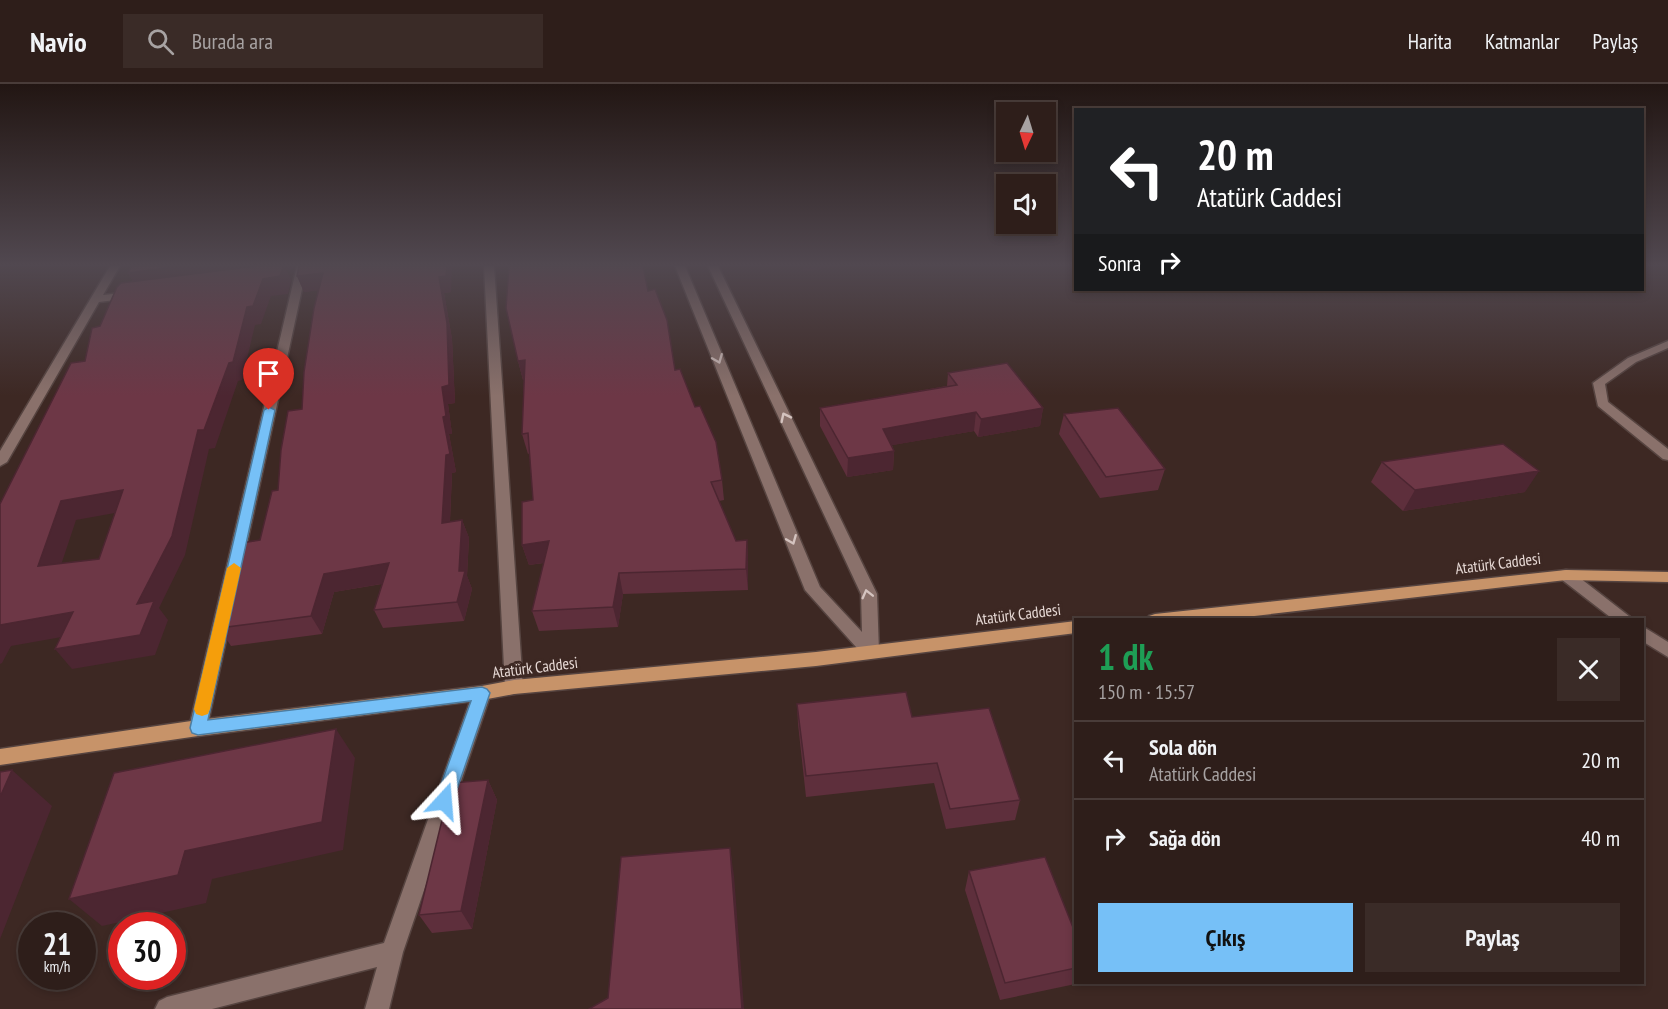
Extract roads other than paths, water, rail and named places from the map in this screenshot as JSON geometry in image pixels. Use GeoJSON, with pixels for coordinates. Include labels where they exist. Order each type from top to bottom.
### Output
{"type":"FeatureCollection","features":[{"type":"Feature","properties":{"kind":"main road","name":"Atatürk Caddesi"},"geometry":{"type":"LineString","coordinates":[[1175,618],[1566,575],[1668,577]]}},
{"type":"Feature","properties":{"kind":"main road","name":"Atatürk Caddesi"},"geometry":{"type":"LineString","coordinates":[[0,757],[198,728],[482,693],[514,687],[871,652],[1074,627]]}},
{"type":"Feature","properties":{"kind":"street"},"geometry":{"type":"LineString","coordinates":[[0,462],[91,309]]}},
{"type":"Feature","properties":{"kind":"street"},"geometry":{"type":"LineString","coordinates":[[198,728],[292,309]]}},
{"type":"Feature","properties":{"kind":"street"},"geometry":{"type":"LineString","coordinates":[[492,309],[514,687]]}},
{"type":"Feature","properties":{"kind":"street"},"geometry":{"type":"LineString","coordinates":[[698,309],[813,591],[871,652]]}},
{"type":"Feature","properties":{"kind":"street"},"geometry":{"type":"LineString","coordinates":[[734,309],[870,594],[871,652]]}},
{"type":"Feature","properties":{"kind":"street"},"geometry":{"type":"LineString","coordinates":[[1668,344],[1632,360],[1599,383],[1602,403],[1668,456]]}},
{"type":"Feature","properties":{"kind":"street"},"geometry":{"type":"LineString","coordinates":[[1566,575],[1623,618]]}},
{"type":"Feature","properties":{"kind":"street"},"geometry":{"type":"LineString","coordinates":[[1644,633],[1668,651]]}},
{"type":"Feature","properties":{"kind":"street"},"geometry":{"type":"LineString","coordinates":[[377,1009],[392,952],[482,693]]}},
{"type":"Feature","properties":{"kind":"street"},"geometry":{"type":"LineString","coordinates":[[167,1009],[392,952]]}}]}
